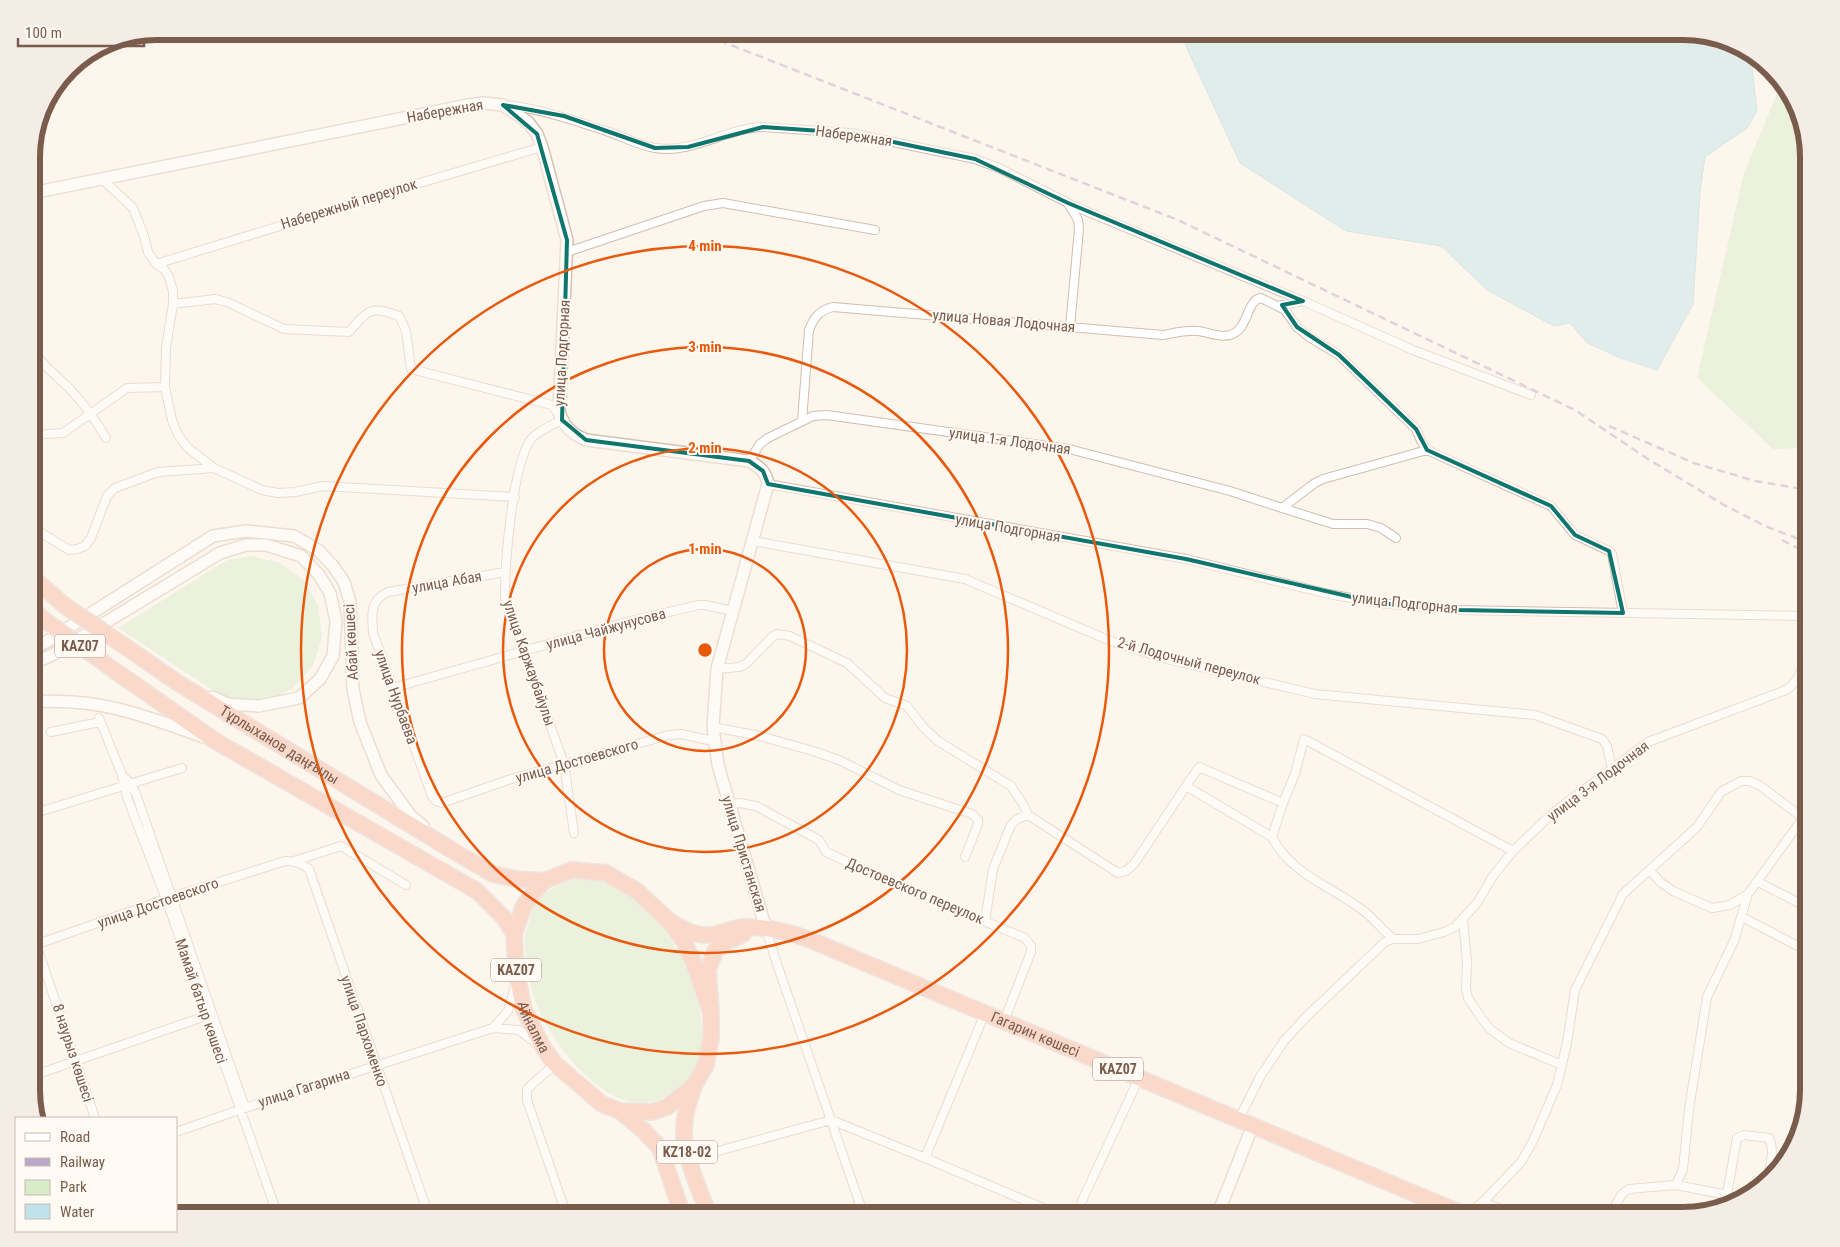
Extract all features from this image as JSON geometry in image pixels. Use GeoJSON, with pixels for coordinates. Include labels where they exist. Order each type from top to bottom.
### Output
{"type":"FeatureCollection","features":[{"type":"Feature","properties":{"kind":"highway","name":"Тұрлыханов даңғылы"},"geometry":{"type":"LineString","coordinates":[[40,584],[64,605],[178,683],[455,852],[493,874],[515,880],[544,881]]}},
{"type":"Feature","properties":{"kind":"highway","name":"Тұрлыханов даңғылы"},"geometry":{"type":"LineString","coordinates":[[40,616],[217,742],[477,891],[505,919],[514,934]]}},
{"type":"Feature","properties":{"kind":"highway","name":"Айналма"},"geometry":{"type":"LineString","coordinates":[[572,870],[606,873],[638,891],[669,921],[684,941],[695,966],[711,1013],[711,1038],[706,1065],[694,1086],[667,1107],[652,1112],[620,1111],[602,1104],[555,1064],[544,1049],[524,1010],[516,971],[514,934],[524,905],[544,881],[572,870]]}},
{"type":"Feature","properties":{"kind":"highway","name":"KAZ07"},"geometry":{"type":"LineString","coordinates":[[669,921],[687,932],[698,935],[713,935],[738,927],[766,929]]}},
{"type":"Feature","properties":{"kind":"highway","name":"KAZ07"},"geometry":{"type":"LineString","coordinates":[[711,1013],[708,970],[715,951],[724,943],[742,934],[766,929]]}},
{"type":"Feature","properties":{"kind":"highway","name":"Гагарин көшесі"},"geometry":{"type":"LineString","coordinates":[[766,929],[782,930],[808,938],[1448,1207]]}},
{"type":"Feature","properties":{"kind":"highway","name":"KZ18-02"},"geometry":{"type":"LineString","coordinates":[[694,1086],[685,1116],[683,1134],[689,1159],[706,1207]]}},
{"type":"Feature","properties":{"kind":"highway","name":"KZ18-02"},"geometry":{"type":"LineString","coordinates":[[620,1111],[644,1131],[660,1148],[680,1207]]}},
{"type":"Feature","properties":{"kind":"street","name":"Набережная"},"geometry":{"type":"LineString","coordinates":[[40,191],[483,103],[531,107],[564,116],[655,148],[675,149],[688,147],[751,127],[850,133],[915,146],[983,162],[999,168],[1068,204],[1302,301],[1413,350],[1531,396]]}},
{"type":"Feature","properties":{"kind":"street","name":"улица Подгорная"},"geometry":{"type":"LineString","coordinates":[[503,105],[528,122],[537,134],[567,240],[559,411],[562,420],[570,430],[586,440],[749,462]]}},
{"type":"Feature","properties":{"kind":"street","name":"Набережный переулок"},"geometry":{"type":"LineString","coordinates":[[156,264],[542,147]]}},
{"type":"Feature","properties":{"kind":"street"},"geometry":{"type":"LineString","coordinates":[[102,178],[133,208],[148,252],[156,264],[164,269],[169,277],[173,292],[173,304],[166,348],[165,387],[172,420],[178,435],[188,448],[214,468],[262,490],[278,493],[295,492],[323,486],[515,497]]}},
{"type":"Feature","properties":{"kind":"street"},"geometry":{"type":"LineString","coordinates":[[567,252],[704,206],[723,203],[875,230]]}},
{"type":"Feature","properties":{"kind":"street"},"geometry":{"type":"LineString","coordinates":[[1068,204],[1078,220],[1079,229],[1070,327]]}},
{"type":"Feature","properties":{"kind":"street","name":"улица Новая Лодочная"},"geometry":{"type":"LineString","coordinates":[[802,421],[810,330],[813,320],[825,309],[833,307],[1163,334],[1200,331],[1220,336],[1238,331],[1244,324],[1252,303],[1257,298],[1278,306]]}},
{"type":"Feature","properties":{"kind":"street"},"geometry":{"type":"LineString","coordinates":[[173,304],[215,299],[227,302],[284,329],[349,332],[366,312],[382,310],[399,316],[406,331],[411,369],[552,405],[562,420]]}},
{"type":"Feature","properties":{"kind":"street"},"geometry":{"type":"LineString","coordinates":[[1278,306],[1302,301]]}},
{"type":"Feature","properties":{"kind":"street"},"geometry":{"type":"LineString","coordinates":[[1278,306],[1285,310],[1297,327],[1309,337],[1339,355],[1395,408],[1416,429],[1420,441],[1427,450],[1551,506],[1575,535],[1609,551],[1612,554],[1622,613]]}},
{"type":"Feature","properties":{"kind":"street"},"geometry":{"type":"LineString","coordinates":[[40,362],[91,412],[106,438]]}},
{"type":"Feature","properties":{"kind":"street"},"geometry":{"type":"LineString","coordinates":[[40,434],[62,433],[127,388],[165,387]]}},
{"type":"Feature","properties":{"kind":"street","name":"улица 1-я Лодочная"},"geometry":{"type":"LineString","coordinates":[[749,462],[760,444],[768,438],[813,416],[827,415],[1069,449],[1230,491],[1333,524],[1367,524],[1381,528],[1396,538]]}},
{"type":"Feature","properties":{"kind":"street","name":"улица Каржаубайулы"},"geometry":{"type":"LineString","coordinates":[[562,420],[542,430],[527,447],[518,477],[515,497],[505,572],[505,597],[564,764],[574,833]]}},
{"type":"Feature","properties":{"kind":"street"},"geometry":{"type":"LineString","coordinates":[[1282,508],[1323,479],[1427,450]]}},
{"type":"Feature","properties":{"kind":"street"},"geometry":{"type":"LineString","coordinates":[[749,462],[763,470],[767,476],[768,484]]}},
{"type":"Feature","properties":{"kind":"street"},"geometry":{"type":"LineString","coordinates":[[40,532],[69,550],[77,549],[85,546],[91,538],[107,496],[115,488],[158,472],[214,468]]}},
{"type":"Feature","properties":{"kind":"street","name":"улица Подгорная"},"geometry":{"type":"LineString","coordinates":[[768,484],[1186,559],[1329,594],[1378,602],[1457,610],[1800,616]]}},
{"type":"Feature","properties":{"kind":"street","name":"улица Пристанская"},"geometry":{"type":"LineString","coordinates":[[768,484],[717,669],[713,741],[718,765],[766,929],[861,1207]]}},
{"type":"Feature","properties":{"kind":"street","name":"Абай көшесі"},"geometry":{"type":"LineString","coordinates":[[40,645],[213,536],[246,531],[294,536],[318,550],[333,566],[344,582],[350,602],[353,689],[360,722],[381,775],[411,816],[455,852]]}},
{"type":"Feature","properties":{"kind":"street","name":"2-й Лодочный переулок"},"geometry":{"type":"LineString","coordinates":[[753,540],[965,579],[1113,642],[1166,659],[1315,694],[1535,715],[1602,739],[1608,746],[1612,769]]}},
{"type":"Feature","properties":{"kind":"street","name":"Абай көшесі"},"geometry":{"type":"LineString","coordinates":[[40,660],[52,655],[220,553],[246,545],[266,545],[301,556],[319,575],[330,593],[336,621],[333,656],[320,679],[299,698],[259,706],[228,704],[178,683]]}},
{"type":"Feature","properties":{"kind":"street","name":"улица Абая"},"geometry":{"type":"LineString","coordinates":[[388,592],[505,572]]}},
{"type":"Feature","properties":{"kind":"street","name":"улица Нурбаева"},"geometry":{"type":"LineString","coordinates":[[388,592],[379,596],[373,607],[374,633],[432,796],[436,801],[442,803]]}},
{"type":"Feature","properties":{"kind":"street","name":"улица Чайжунусова"},"geometry":{"type":"LineString","coordinates":[[393,688],[630,621],[699,605],[706,604],[733,611]]}},
{"type":"Feature","properties":{"kind":"street"},"geometry":{"type":"LineString","coordinates":[[717,669],[740,667],[747,663],[777,634],[790,636],[847,663],[885,698],[907,706],[923,727],[938,742],[1011,786],[1024,804],[1028,815],[1118,873],[1126,871],[1134,864],[1199,767],[1283,803]]}},
{"type":"Feature","properties":{"kind":"street","name":"улица 3-я Лодочная"},"geometry":{"type":"LineString","coordinates":[[1393,939],[1418,938],[1444,932],[1455,927],[1477,903],[1493,876],[1513,851],[1554,812],[1648,742],[1786,690],[1798,681],[1800,675]]}},
{"type":"Feature","properties":{"kind":"street"},"geometry":{"type":"LineString","coordinates":[[40,702],[78,701],[111,706],[146,716],[217,742]]}},
{"type":"Feature","properties":{"kind":"street","name":"Мамай батыр көшесі"},"geometry":{"type":"LineString","coordinates":[[51,732],[100,720],[127,785],[169,898],[275,1207]]}},
{"type":"Feature","properties":{"kind":"street"},"geometry":{"type":"LineString","coordinates":[[713,727],[760,736],[814,751],[839,760],[899,790],[972,814],[978,820],[978,824],[965,857]]}},
{"type":"Feature","properties":{"kind":"street","name":"улица Достоевского"},"geometry":{"type":"LineString","coordinates":[[442,803],[564,764],[669,735],[681,734],[713,741]]}},
{"type":"Feature","properties":{"kind":"street"},"geometry":{"type":"LineString","coordinates":[[1272,837],[1295,774],[1304,740],[1513,851]]}},
{"type":"Feature","properties":{"kind":"street"},"geometry":{"type":"LineString","coordinates":[[40,812],[182,768]]}},
{"type":"Feature","properties":{"kind":"street"},"geometry":{"type":"LineString","coordinates":[[1477,1207],[1521,1162],[1533,1141],[1557,1085],[1575,990],[1623,894],[1698,827],[1721,792],[1741,781],[1750,781],[1759,785],[1800,813]]}},
{"type":"Feature","properties":{"kind":"street"},"geometry":{"type":"LineString","coordinates":[[1186,786],[1272,837],[1278,849],[1292,864],[1365,912],[1393,939],[1385,942],[1306,1017],[1284,1041],[1260,1077],[1239,1119]]}},
{"type":"Feature","properties":{"kind":"street","name":"Достоевского переулок"},"geometry":{"type":"LineString","coordinates":[[729,804],[740,803],[756,806],[819,840],[826,852],[904,888],[1025,938],[1031,946],[1031,952],[1004,1021]]}},
{"type":"Feature","properties":{"kind":"street"},"geometry":{"type":"LineString","coordinates":[[985,921],[993,869],[1012,825],[1018,819],[1028,815]]}},
{"type":"Feature","properties":{"kind":"street"},"geometry":{"type":"LineString","coordinates":[[1650,870],[1660,882],[1676,892],[1712,908],[1730,905],[1748,894],[1800,825]]}},
{"type":"Feature","properties":{"kind":"street"},"geometry":{"type":"LineString","coordinates":[[294,861],[341,846],[406,885]]}},
{"type":"Feature","properties":{"kind":"street","name":"улица Достоевского"},"geometry":{"type":"LineString","coordinates":[[40,943],[169,898],[286,861],[294,861]]}},
{"type":"Feature","properties":{"kind":"street","name":"улица Пархоменко"},"geometry":{"type":"LineString","coordinates":[[294,861],[309,869],[426,1207]]}},
{"type":"Feature","properties":{"kind":"street"},"geometry":{"type":"LineString","coordinates":[[1758,882],[1800,903]]}},
{"type":"Feature","properties":{"kind":"street"},"geometry":{"type":"LineString","coordinates":[[1676,1184],[1683,1169],[1689,1109],[1707,997],[1734,941],[1748,894]]}},
{"type":"Feature","properties":{"kind":"street","name":"Мамай батыр көшесі"},"geometry":{"type":"LineString","coordinates":[[169,898],[206,1016],[242,1109]]}},
{"type":"Feature","properties":{"kind":"street"},"geometry":{"type":"LineString","coordinates":[[1742,917],[1800,947]]}},
{"type":"Feature","properties":{"kind":"street"},"geometry":{"type":"LineString","coordinates":[[1463,920],[1467,961],[1467,993],[1468,998],[1482,1019],[1490,1029],[1509,1043],[1562,1066]]}},
{"type":"Feature","properties":{"kind":"street","name":"8 наурыз көшесі"},"geometry":{"type":"LineString","coordinates":[[40,961],[95,1117]]}},
{"type":"Feature","properties":{"kind":"street"},"geometry":{"type":"LineString","coordinates":[[493,1028],[508,1011],[514,992],[516,971]]}},
{"type":"Feature","properties":{"kind":"street"},"geometry":{"type":"LineString","coordinates":[[925,1158],[985,1014]]}},
{"type":"Feature","properties":{"kind":"street"},"geometry":{"type":"LineString","coordinates":[[40,1073],[206,1016]]}},
{"type":"Feature","properties":{"kind":"street","name":"улица Гагарина"},"geometry":{"type":"LineString","coordinates":[[178,1131],[493,1028],[519,1030],[544,1049]]}},
{"type":"Feature","properties":{"kind":"street"},"geometry":{"type":"LineString","coordinates":[[555,1064],[527,1089],[527,1100],[564,1207]]}},
{"type":"Feature","properties":{"kind":"street"},"geometry":{"type":"LineString","coordinates":[[1079,1207],[1139,1078]]}},
{"type":"Feature","properties":{"kind":"street"},"geometry":{"type":"LineString","coordinates":[[689,1159],[831,1120],[1041,1207]]}},
{"type":"Feature","properties":{"kind":"street"},"geometry":{"type":"LineString","coordinates":[[1221,1207],[1253,1125]]}},
{"type":"Feature","properties":{"kind":"street"},"geometry":{"type":"LineString","coordinates":[[1727,1198],[1737,1138],[1744,1134],[1769,1138],[1772,1144],[1769,1169]]}},
{"type":"Feature","properties":{"kind":"street"},"geometry":{"type":"LineString","coordinates":[[1614,1207],[1622,1194],[1629,1189],[1676,1184],[1728,1195]]}},
{"type":"Feature","properties":{"kind":"street"},"geometry":{"type":"LineString","coordinates":[[1483,1202],[1496,1207]]}},
{"type":"Feature","properties":{"kind":"highlighted area"},"geometry":{"type":"Polygon","coordinates":[[[503,105],[564,116],[655,148],[688,147],[763,127],[850,133],[975,159],[1068,203],[1303,301],[1282,305],[1297,327],[1339,355],[1416,429],[1427,450],[1551,506],[1575,535],[1609,551],[1623,613],[1457,610],[1378,603],[1186,559],[768,484],[763,471],[749,461],[586,440],[562,420],[567,240],[537,134],[503,105]]]}},
{"type":"Feature","properties":{"kind":"green space"},"geometry":{"type":"Polygon","coordinates":[[[1779,90],[1794,119],[1798,134],[1800,157],[1800,448],[1773,449],[1697,378],[1744,173],[1779,90]]]}},
{"type":"Feature","properties":{"kind":"green space"},"geometry":{"type":"Polygon","coordinates":[[[252,556],[280,563],[304,580],[318,605],[322,637],[313,666],[292,689],[273,698],[246,702],[220,695],[118,628],[227,560],[252,556]]]}},
{"type":"Feature","properties":{"kind":"green space"},"geometry":{"type":"Polygon","coordinates":[[[574,879],[602,880],[637,900],[656,919],[672,941],[686,966],[696,993],[701,1020],[701,1045],[696,1069],[689,1080],[679,1088],[651,1102],[630,1101],[610,1094],[591,1080],[559,1044],[546,1024],[534,999],[525,952],[525,933],[534,906],[547,892],[574,879]]]}},
{"type":"Feature","properties":{"kind":"water"},"geometry":{"type":"Polygon","coordinates":[[[1185,40],[1699,41],[1728,49],[1754,64],[1752,67],[1757,111],[1747,128],[1705,157],[1700,192],[1693,304],[1657,370],[1618,357],[1586,342],[1570,323],[1554,326],[1487,290],[1441,246],[1346,231],[1240,163],[1185,44],[1185,40]]]}},
{"type":"Feature","properties":{"kind":"railway"},"geometry":{"type":"LineString","coordinates":[[718,40],[1178,220],[1575,410],[1648,459],[1724,505],[1765,526],[1800,540]]}},
{"type":"Feature","properties":{"kind":"railway"},"geometry":{"type":"LineString","coordinates":[[1609,426],[1694,463],[1755,481],[1800,488]]}},
{"type":"Feature","properties":{"kind":"railway"},"geometry":{"type":"LineString","coordinates":[[1782,540],[1800,549]]}}]}
